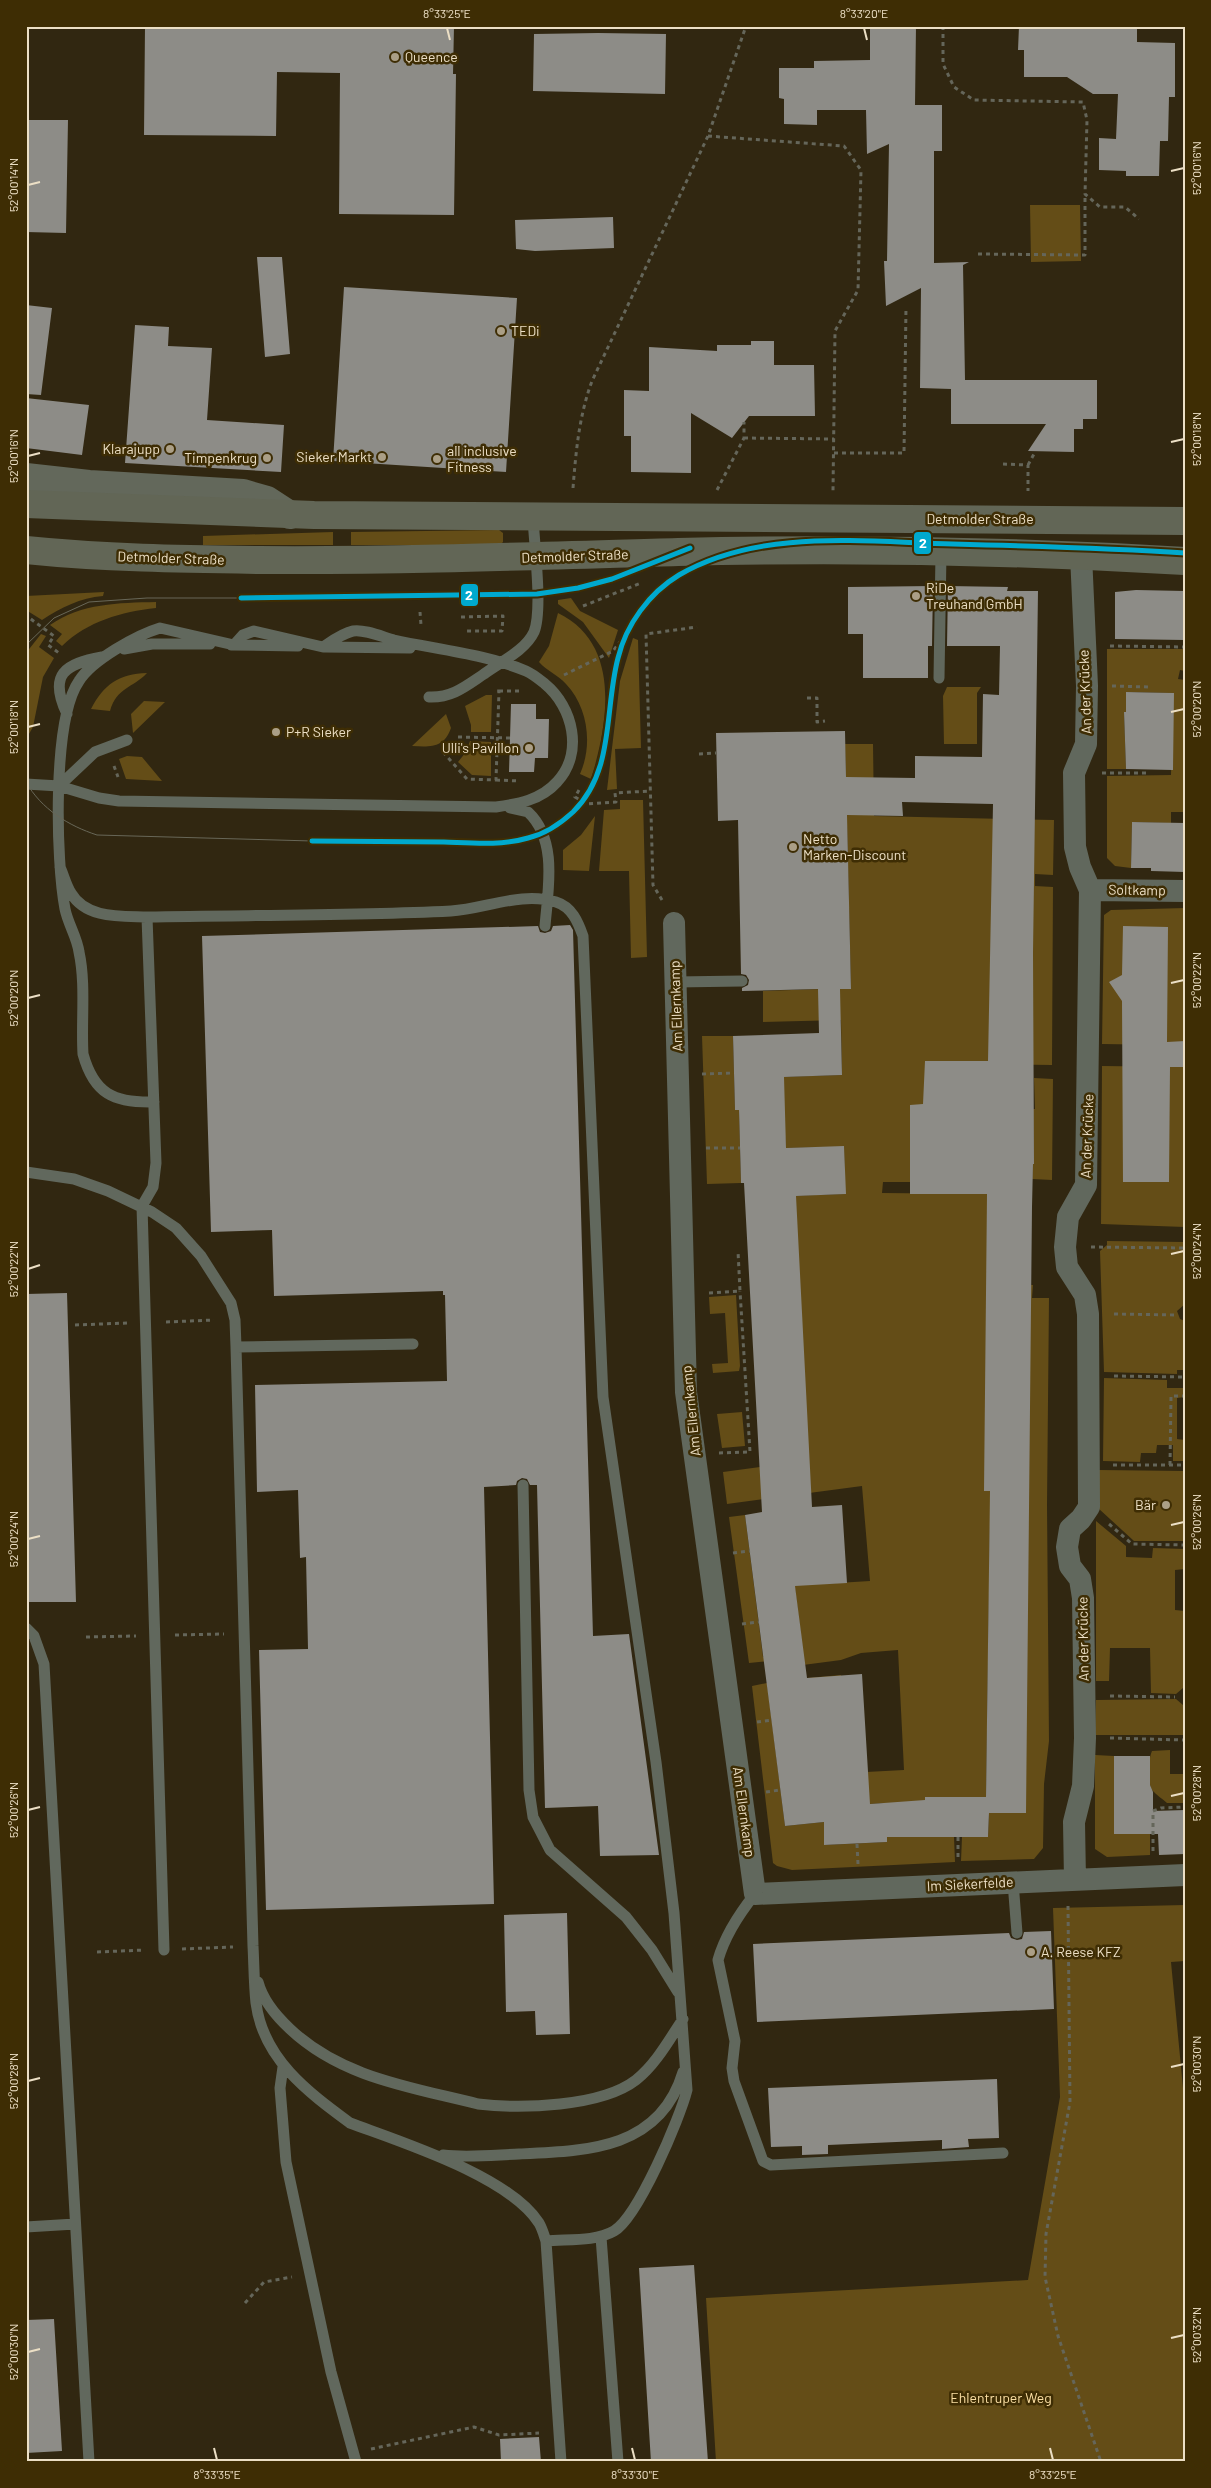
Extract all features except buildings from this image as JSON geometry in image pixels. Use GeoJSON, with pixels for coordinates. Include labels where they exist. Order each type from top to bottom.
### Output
{"type":"FeatureCollection","features":[{"type":"Feature","properties":{"kind":"main road"},"geometry":{"type":"LineString","coordinates":[[26,477],[89,484],[242,493],[267,500],[290,515]]}},
{"type":"Feature","properties":{"kind":"main road","name":"Detmolder Straße"},"geometry":{"type":"LineString","coordinates":[[26,504],[290,515],[1185,521]]}},
{"type":"Feature","properties":{"kind":"main road","name":"Detmolder Straße"},"geometry":{"type":"LineString","coordinates":[[26,550],[190,559],[342,561],[709,552],[1082,555],[1185,561]]}},
{"type":"Feature","properties":{"kind":"street","name":"An der Krücke"},"geometry":{"type":"LineString","coordinates":[[1071,1880],[1074,1822],[1083,1786],[1085,1738],[1084,1598],[1080,1579],[1070,1566],[1067,1547],[1070,1529],[1081,1519],[1089,1507],[1090,1464],[1088,1314],[1085,1295],[1067,1267],[1066,1247],[1068,1217],[1086,1185],[1090,890],[1075,847],[1074,773],[1086,744],[1082,555]]}},
{"type":"Feature","properties":{"kind":"street","name":"Soltkamp"},"geometry":{"type":"LineString","coordinates":[[1090,890],[1185,891]]}},
{"type":"Feature","properties":{"kind":"street","name":"Am Ellernkamp"},"geometry":{"type":"LineString","coordinates":[[674,923],[686,1392],[755,1894]]}},
{"type":"Feature","properties":{"kind":"street","name":"Im Siekerfelde"},"geometry":{"type":"LineString","coordinates":[[755,1894],[1185,1875]]}},
{"type":"Feature","properties":{"kind":"lane"},"geometry":{"type":"LineString","coordinates":[[429,697],[441,698],[457,692],[515,653],[534,632],[537,600],[533,517]]}},
{"type":"Feature","properties":{"kind":"lane"},"geometry":{"type":"LineString","coordinates":[[940,678],[942,553]]}},
{"type":"Feature","properties":{"kind":"lane"},"geometry":{"type":"LineString","coordinates":[[323,647],[354,631],[500,663],[528,672],[547,686],[560,700],[569,718],[573,736],[572,753],[558,782],[533,799],[519,804],[496,807]]}},
{"type":"Feature","properties":{"kind":"lane"},"geometry":{"type":"LineString","coordinates":[[154,1102],[121,1101],[112,1097],[94,1080],[87,1067],[83,1047],[80,951],[69,926],[60,867],[59,786],[67,714],[71,698],[79,680],[94,665],[109,656],[129,647],[152,644],[435,649]]}},
{"type":"Feature","properties":{"kind":"lane"},"geometry":{"type":"LineString","coordinates":[[67,714],[59,697],[58,681],[67,668],[83,661],[109,656]]}},
{"type":"Feature","properties":{"kind":"lane"},"geometry":{"type":"LineString","coordinates":[[59,786],[95,752],[127,740]]}},
{"type":"Feature","properties":{"kind":"lane"},"geometry":{"type":"LineString","coordinates":[[26,784],[59,786],[99,798],[119,801],[516,808],[528,812],[544,834],[548,862],[546,926]]}},
{"type":"Feature","properties":{"kind":"lane"},"geometry":{"type":"LineString","coordinates":[[60,867],[71,894],[85,908],[109,916],[147,917],[452,911],[514,900],[547,900],[557,902],[574,916],[584,944],[602,1397],[656,1762],[674,1913],[687,2090],[681,2113],[639,2199],[626,2220],[615,2231],[601,2237],[546,2240]]}},
{"type":"Feature","properties":{"kind":"lane"},"geometry":{"type":"LineString","coordinates":[[147,917],[155,1172],[153,1187],[142,1206],[164,1950]]}},
{"type":"Feature","properties":{"kind":"lane"},"geometry":{"type":"LineString","coordinates":[[676,982],[742,981]]}},
{"type":"Feature","properties":{"kind":"lane"},"geometry":{"type":"LineString","coordinates":[[26,1172],[74,1179],[142,1206],[176,1228],[218,1279],[230,1303],[235,1320],[253,1946],[256,2004],[260,2022],[273,2053],[283,2067],[321,2102],[350,2123],[434,2154],[503,2191],[530,2212],[540,2224],[546,2240],[561,2462]]}},
{"type":"Feature","properties":{"kind":"lane"},"geometry":{"type":"LineString","coordinates":[[236,1347],[413,1344]]}},
{"type":"Feature","properties":{"kind":"lane"},"geometry":{"type":"LineString","coordinates":[[523,1485],[529,1790],[534,1816],[550,1850],[626,1917],[669,1975],[681,1998]]}},
{"type":"Feature","properties":{"kind":"lane"},"geometry":{"type":"LineString","coordinates":[[26,1628],[34,1636],[44,1664],[89,2462]]}},
{"type":"Feature","properties":{"kind":"lane"},"geometry":{"type":"LineString","coordinates":[[1013,1882],[1017,1932]]}},
{"type":"Feature","properties":{"kind":"lane"},"geometry":{"type":"LineString","coordinates":[[755,1894],[736,1919],[718,1960],[734,2041],[732,2068],[734,2081],[763,2161],[770,2165],[1003,2154]]}},
{"type":"Feature","properties":{"kind":"lane"},"geometry":{"type":"LineString","coordinates":[[253,1946],[258,1984],[266,2002],[280,2020],[308,2047],[359,2073],[478,2104],[540,2106],[606,2094],[622,2089],[635,2081],[655,2061],[683,2019]]}},
{"type":"Feature","properties":{"kind":"lane"},"geometry":{"type":"LineString","coordinates":[[434,2154],[454,2157],[554,2153],[610,2144],[651,2125],[665,2111],[677,2093],[685,2058]]}},
{"type":"Feature","properties":{"kind":"lane"},"geometry":{"type":"LineString","coordinates":[[283,2067],[280,2088],[286,2162],[331,2372],[355,2458]]}},
{"type":"Feature","properties":{"kind":"lane"},"geometry":{"type":"LineString","coordinates":[[26,2227],[75,2224]]}},
{"type":"Feature","properties":{"kind":"lane"},"geometry":{"type":"LineString","coordinates":[[601,2237],[618,2462]]}},
{"type":"Feature","properties":{"kind":"path"},"geometry":{"type":"LineString","coordinates":[[572,518],[578,429],[583,405],[592,381],[708,136],[746,26]]}},
{"type":"Feature","properties":{"kind":"path"},"geometry":{"type":"LineString","coordinates":[[943,26],[943,64],[954,87],[974,100],[1083,102],[1087,120],[1085,255],[978,254]]}},
{"type":"Feature","properties":{"kind":"path"},"geometry":{"type":"LineString","coordinates":[[708,136],[844,146],[861,170],[858,290],[835,331],[832,519]]}},
{"type":"Feature","properties":{"kind":"path"},"geometry":{"type":"LineString","coordinates":[[1085,194],[1100,208],[1126,207],[1138,219]]}},
{"type":"Feature","properties":{"kind":"path"},"geometry":{"type":"LineString","coordinates":[[834,453],[904,453],[906,307]]}},
{"type":"Feature","properties":{"kind":"path"},"geometry":{"type":"LineString","coordinates":[[703,518],[744,438],[744,422]]}},
{"type":"Feature","properties":{"kind":"path"},"geometry":{"type":"LineString","coordinates":[[744,438],[834,439]]}},
{"type":"Feature","properties":{"kind":"path"},"geometry":{"type":"LineString","coordinates":[[1027,520],[1028,465],[1036,452]]}},
{"type":"Feature","properties":{"kind":"path"},"geometry":{"type":"LineString","coordinates":[[1004,464],[1028,465]]}},
{"type":"Feature","properties":{"kind":"path"},"geometry":{"type":"LineString","coordinates":[[583,606],[641,583],[648,583]]}},
{"type":"Feature","properties":{"kind":"path"},"geometry":{"type":"LineString","coordinates":[[461,617],[503,616],[502,631],[463,631]]}},
{"type":"Feature","properties":{"kind":"path"},"geometry":{"type":"LineString","coordinates":[[26,620],[28,618],[54,636],[48,645],[63,656]]}},
{"type":"Feature","properties":{"kind":"path"},"geometry":{"type":"LineString","coordinates":[[674,923],[653,885],[646,634],[697,627]]}},
{"type":"Feature","properties":{"kind":"path"},"geometry":{"type":"LineString","coordinates":[[492,691],[526,691],[547,686],[613,651],[630,629]]}},
{"type":"Feature","properties":{"kind":"path"},"geometry":{"type":"LineString","coordinates":[[1083,645],[1185,647]]}},
{"type":"Feature","properties":{"kind":"path"},"geometry":{"type":"LineString","coordinates":[[1086,686],[1149,686]]}},
{"type":"Feature","properties":{"kind":"path"},"geometry":{"type":"LineString","coordinates":[[443,752],[468,780],[496,780],[499,691]]}},
{"type":"Feature","properties":{"kind":"path"},"geometry":{"type":"LineString","coordinates":[[807,698],[817,698],[816,722],[826,721]]}},
{"type":"Feature","properties":{"kind":"path"},"geometry":{"type":"LineString","coordinates":[[458,736],[510,738]]}},
{"type":"Feature","properties":{"kind":"path"},"geometry":{"type":"LineString","coordinates":[[699,754],[716,752]]}},
{"type":"Feature","properties":{"kind":"path"},"geometry":{"type":"LineString","coordinates":[[112,760],[118,777]]}},
{"type":"Feature","properties":{"kind":"path"},"geometry":{"type":"LineString","coordinates":[[1074,773],[1148,773]]}},
{"type":"Feature","properties":{"kind":"path"},"geometry":{"type":"LineString","coordinates":[[583,782],[575,796],[587,804],[616,802],[615,793],[650,791]]}},
{"type":"Feature","properties":{"kind":"path"},"geometry":{"type":"LineString","coordinates":[[680,1149],[740,1148]]}},
{"type":"Feature","properties":{"kind":"path"},"geometry":{"type":"LineString","coordinates":[[1066,1247],[1185,1248]]}},
{"type":"Feature","properties":{"kind":"path"},"geometry":{"type":"LineString","coordinates":[[695,1454],[750,1452],[738,1251]]}},
{"type":"Feature","properties":{"kind":"path"},"geometry":{"type":"LineString","coordinates":[[684,1295],[740,1291]]}},
{"type":"Feature","properties":{"kind":"path"},"geometry":{"type":"LineString","coordinates":[[1088,1314],[1178,1315]]}},
{"type":"Feature","properties":{"kind":"path"},"geometry":{"type":"LineString","coordinates":[[1088,1375],[1185,1377]]}},
{"type":"Feature","properties":{"kind":"path"},"geometry":{"type":"LineString","coordinates":[[1170,1465],[1171,1396],[1185,1396]]}},
{"type":"Feature","properties":{"kind":"path"},"geometry":{"type":"LineString","coordinates":[[1090,1464],[1185,1465]]}},
{"type":"Feature","properties":{"kind":"path"},"geometry":{"type":"LineString","coordinates":[[1089,1507],[1132,1544],[1185,1545]]}},
{"type":"Feature","properties":{"kind":"path"},"geometry":{"type":"LineString","coordinates":[[1084,1695],[1175,1696]]}},
{"type":"Feature","properties":{"kind":"path"},"geometry":{"type":"LineString","coordinates":[[1085,1738],[1182,1740]]}},
{"type":"Feature","properties":{"kind":"path"},"geometry":{"type":"LineString","coordinates":[[1153,1876],[1153,1811],[1161,1808],[1185,1807]]}},
{"type":"Feature","properties":{"kind":"path"},"geometry":{"type":"LineString","coordinates":[[1071,1880],[1070,2102],[1046,2234],[1045,2277],[1058,2336],[1101,2462]]}},
{"type":"Feature","properties":{"kind":"path"},"geometry":{"type":"LineString","coordinates":[[245,2303],[264,2282],[309,2273]]}},
{"type":"Feature","properties":{"kind":"path"},"geometry":{"type":"LineString","coordinates":[[355,2458],[474,2427],[499,2435],[559,2432]]}},
{"type":"Feature","properties":{"kind":"green space"},"geometry":{"type":"Polygon","coordinates":[[[1030,205],[1080,205],[1081,261],[1031,262],[1030,205]]]}},
{"type":"Feature","properties":{"kind":"green space"},"geometry":{"type":"Polygon","coordinates":[[[499,530],[503,533],[503,542],[500,545],[351,545],[351,532],[499,530]]]}},
{"type":"Feature","properties":{"kind":"green space"},"geometry":{"type":"Polygon","coordinates":[[[333,532],[333,545],[203,545],[203,536],[333,532]]]}},
{"type":"Feature","properties":{"kind":"green space"},"geometry":{"type":"Polygon","coordinates":[[[104,592],[103,596],[71,604],[42,620],[26,610],[26,596],[104,592]]]}},
{"type":"Feature","properties":{"kind":"green space"},"geometry":{"type":"Polygon","coordinates":[[[571,598],[580,611],[618,630],[609,658],[583,622],[558,604],[558,600],[571,598]]]}},
{"type":"Feature","properties":{"kind":"green space"},"geometry":{"type":"Polygon","coordinates":[[[156,602],[156,608],[118,615],[94,624],[72,637],[62,646],[56,641],[62,634],[50,625],[75,612],[88,608],[114,604],[156,602]]]}},
{"type":"Feature","properties":{"kind":"green space"},"geometry":{"type":"Polygon","coordinates":[[[558,613],[578,627],[593,644],[601,665],[605,687],[605,710],[602,734],[591,779],[580,774],[584,763],[587,739],[584,715],[573,693],[566,684],[539,662],[549,646],[558,613]]]}},
{"type":"Feature","properties":{"kind":"green space"},"geometry":{"type":"Polygon","coordinates":[[[41,634],[46,636],[39,647],[54,658],[43,677],[33,727],[26,739],[26,653],[41,634]]]}},
{"type":"Feature","properties":{"kind":"green space"},"geometry":{"type":"Polygon","coordinates":[[[633,638],[638,640],[641,748],[615,749],[617,789],[607,790],[620,681],[633,638]]]}},
{"type":"Feature","properties":{"kind":"green space"},"geometry":{"type":"Polygon","coordinates":[[[1107,649],[1185,649],[1185,671],[1180,670],[1178,679],[1185,680],[1185,812],[1171,812],[1171,823],[1132,822],[1131,868],[1115,866],[1107,858],[1107,776],[1171,775],[1173,693],[1126,692],[1126,712],[1124,712],[1126,769],[1107,769],[1107,649]]]}},
{"type":"Feature","properties":{"kind":"green space"},"geometry":{"type":"Polygon","coordinates":[[[147,673],[121,692],[110,711],[91,709],[101,693],[113,682],[120,678],[147,673]]]}},
{"type":"Feature","properties":{"kind":"green space"},"geometry":{"type":"Polygon","coordinates":[[[947,687],[981,687],[977,693],[977,744],[944,744],[943,696],[947,687]]]}},
{"type":"Feature","properties":{"kind":"green space"},"geometry":{"type":"Polygon","coordinates":[[[486,695],[492,695],[491,732],[471,732],[471,725],[465,706],[486,695]]]}},
{"type":"Feature","properties":{"kind":"green space"},"geometry":{"type":"Polygon","coordinates":[[[144,701],[165,702],[133,733],[131,714],[144,701]]]}},
{"type":"Feature","properties":{"kind":"green space"},"geometry":{"type":"Polygon","coordinates":[[[446,714],[451,728],[441,743],[431,746],[412,746],[446,714]]]}},
{"type":"Feature","properties":{"kind":"green space"},"geometry":{"type":"Polygon","coordinates":[[[470,741],[491,742],[491,776],[472,775],[458,762],[466,752],[470,741]]]}},
{"type":"Feature","properties":{"kind":"green space"},"geometry":{"type":"Polygon","coordinates":[[[845,744],[873,744],[874,816],[1054,820],[1053,875],[1035,874],[1035,886],[1053,887],[1052,1065],[964,1064],[964,1061],[925,1061],[928,1182],[883,1182],[882,1193],[987,1194],[1016,1285],[1033,1285],[1032,1298],[1049,1298],[1047,1505],[1049,1741],[1044,1784],[1043,1848],[1034,1859],[961,1861],[962,1837],[988,1837],[989,1813],[1025,1813],[1028,1527],[990,1525],[986,1797],[954,1837],[955,1862],[792,1870],[773,1863],[752,1686],[767,1683],[785,1826],[824,1822],[825,1845],[887,1842],[885,1803],[823,1807],[807,1678],[841,1675],[847,1773],[904,1770],[898,1650],[861,1653],[841,1660],[780,1668],[778,1660],[749,1663],[729,1517],[745,1515],[763,1657],[803,1652],[785,1510],[821,1584],[870,1581],[862,1486],[727,1504],[723,1472],[760,1467],[787,1196],[845,1194],[844,1147],[786,1148],[780,1077],[842,1075],[841,1020],[763,1022],[763,991],[851,988],[845,744]]]}},
{"type":"Feature","properties":{"kind":"green space"},"geometry":{"type":"Polygon","coordinates":[[[127,756],[142,757],[162,781],[126,779],[119,759],[127,756]]]}},
{"type":"Feature","properties":{"kind":"green space"},"geometry":{"type":"Polygon","coordinates":[[[620,800],[643,800],[647,957],[631,958],[629,871],[599,871],[604,810],[620,809],[620,800]]]}},
{"type":"Feature","properties":{"kind":"green space"},"geometry":{"type":"Polygon","coordinates":[[[595,816],[589,871],[563,870],[563,850],[581,835],[595,816]]]}},
{"type":"Feature","properties":{"kind":"green space"},"geometry":{"type":"Polygon","coordinates":[[[1185,908],[1185,1041],[1167,1045],[1102,1044],[1104,915],[1111,910],[1185,908]]]}},
{"type":"Feature","properties":{"kind":"green space"},"geometry":{"type":"Polygon","coordinates":[[[702,1036],[733,1036],[735,1110],[739,1110],[741,1183],[707,1184],[702,1036]]]}},
{"type":"Feature","properties":{"kind":"green space"},"geometry":{"type":"Polygon","coordinates":[[[1102,1066],[1185,1067],[1185,1227],[1101,1224],[1102,1066]]]}},
{"type":"Feature","properties":{"kind":"green space"},"geometry":{"type":"Polygon","coordinates":[[[1034,1078],[1053,1079],[1052,1180],[1032,1179],[1034,1163],[1034,1078]]]}},
{"type":"Feature","properties":{"kind":"green space"},"geometry":{"type":"Polygon","coordinates":[[[1107,1241],[1185,1242],[1185,1304],[1177,1311],[1180,1319],[1185,1321],[1185,1370],[1177,1370],[1177,1374],[1104,1372],[1100,1251],[1107,1245],[1107,1241]]]}},
{"type":"Feature","properties":{"kind":"green space"},"geometry":{"type":"Polygon","coordinates":[[[736,1295],[739,1371],[713,1373],[712,1364],[728,1363],[725,1313],[710,1314],[709,1297],[736,1295]]]}},
{"type":"Feature","properties":{"kind":"green space"},"geometry":{"type":"Polygon","coordinates":[[[1104,1378],[1167,1380],[1167,1388],[1185,1388],[1185,1397],[1177,1398],[1177,1439],[1185,1440],[1185,1461],[1173,1461],[1173,1445],[1157,1445],[1156,1453],[1141,1453],[1140,1462],[1103,1461],[1104,1378]]]}},
{"type":"Feature","properties":{"kind":"green space"},"geometry":{"type":"Polygon","coordinates":[[[742,1412],[745,1446],[722,1448],[717,1414],[742,1412]]]}},
{"type":"Feature","properties":{"kind":"green space"},"geometry":{"type":"Polygon","coordinates":[[[1099,1470],[1185,1471],[1185,1541],[1134,1541],[1098,1508],[1099,1470]]]}},
{"type":"Feature","properties":{"kind":"green space"},"geometry":{"type":"Polygon","coordinates":[[[1096,1521],[1126,1546],[1126,1557],[1152,1558],[1153,1548],[1185,1549],[1185,1569],[1175,1570],[1175,1610],[1185,1611],[1183,1688],[1176,1694],[1151,1693],[1150,1648],[1110,1648],[1109,1681],[1096,1681],[1096,1521]]]}},
{"type":"Feature","properties":{"kind":"green space"},"geometry":{"type":"Polygon","coordinates":[[[1176,1699],[1183,1705],[1183,1735],[1095,1735],[1096,1700],[1176,1699]]]}},
{"type":"Feature","properties":{"kind":"green space"},"geometry":{"type":"Polygon","coordinates":[[[1170,1750],[1170,1774],[1185,1774],[1185,1803],[1167,1803],[1150,1786],[1149,1771],[1152,1751],[1170,1750]]]}},
{"type":"Feature","properties":{"kind":"green space"},"geometry":{"type":"Polygon","coordinates":[[[1095,1755],[1114,1756],[1114,1834],[1150,1834],[1150,1855],[1107,1857],[1095,1849],[1095,1755]]]}},
{"type":"Feature","properties":{"kind":"green space","name":"Ehlentruper Weg"},"geometry":{"type":"Polygon","coordinates":[[[1185,1905],[1185,1961],[1171,1962],[1185,2109],[1185,2462],[716,2462],[706,2298],[1028,2280],[1060,2097],[1053,1908],[1185,1905]]]}},
{"type":"Feature","properties":{"kind":"tram line"},"geometry":{"type":"LineString","coordinates":[[26,645],[54,618],[89,602],[147,598],[241,598]]}},
{"type":"Feature","properties":{"kind":"tram line"},"geometry":{"type":"LineString","coordinates":[[26,782],[39,800],[57,815],[76,827],[97,835],[312,841]]}},
{"type":"Feature","properties":{"kind":"transit line","name":"2"},"geometry":{"type":"LineString","coordinates":[[312,841],[497,843],[518,841],[546,831],[558,824],[573,812],[586,796],[596,778],[606,739],[618,658],[633,622],[649,600],[668,582],[710,560],[743,550],[813,541],[1069,547],[1185,553]]}},
{"type":"Feature","properties":{"kind":"transit line","name":"2"},"geometry":{"type":"LineString","coordinates":[[241,598],[537,594],[578,588],[612,579],[690,548]]}},
{"type":"Feature","properties":{"kind":"place","name":"Queence"},"geometry":{"type":"Point","coordinates":[395,57]}},
{"type":"Feature","properties":{"kind":"place","name":"TEDi"},"geometry":{"type":"Point","coordinates":[501,331]}},
{"type":"Feature","properties":{"kind":"place","name":"Klarajupp"},"geometry":{"type":"Point","coordinates":[170,449]}},
{"type":"Feature","properties":{"kind":"place","name":"Sieker Markt"},"geometry":{"type":"Point","coordinates":[382,457]}},
{"type":"Feature","properties":{"kind":"place","name":"Timpenkrug"},"geometry":{"type":"Point","coordinates":[267,458]}},
{"type":"Feature","properties":{"kind":"place","name":"all inclusive Fitness"},"geometry":{"type":"Point","coordinates":[437,459]}},
{"type":"Feature","properties":{"kind":"place","name":"RiDe Treuhand GmbH"},"geometry":{"type":"Point","coordinates":[916,596]}},
{"type":"Feature","properties":{"kind":"place","name":"P+R Sieker"},"geometry":{"type":"Point","coordinates":[276,732]}},
{"type":"Feature","properties":{"kind":"place","name":"Ulli's Pavillon"},"geometry":{"type":"Point","coordinates":[529,748]}},
{"type":"Feature","properties":{"kind":"place","name":"Netto Marken-Discount"},"geometry":{"type":"Point","coordinates":[793,847]}},
{"type":"Feature","properties":{"kind":"place","name":"Bär"},"geometry":{"type":"Point","coordinates":[1166,1505]}},
{"type":"Feature","properties":{"kind":"place","name":"A. Reese KFZ"},"geometry":{"type":"Point","coordinates":[1031,1952]}}]}
